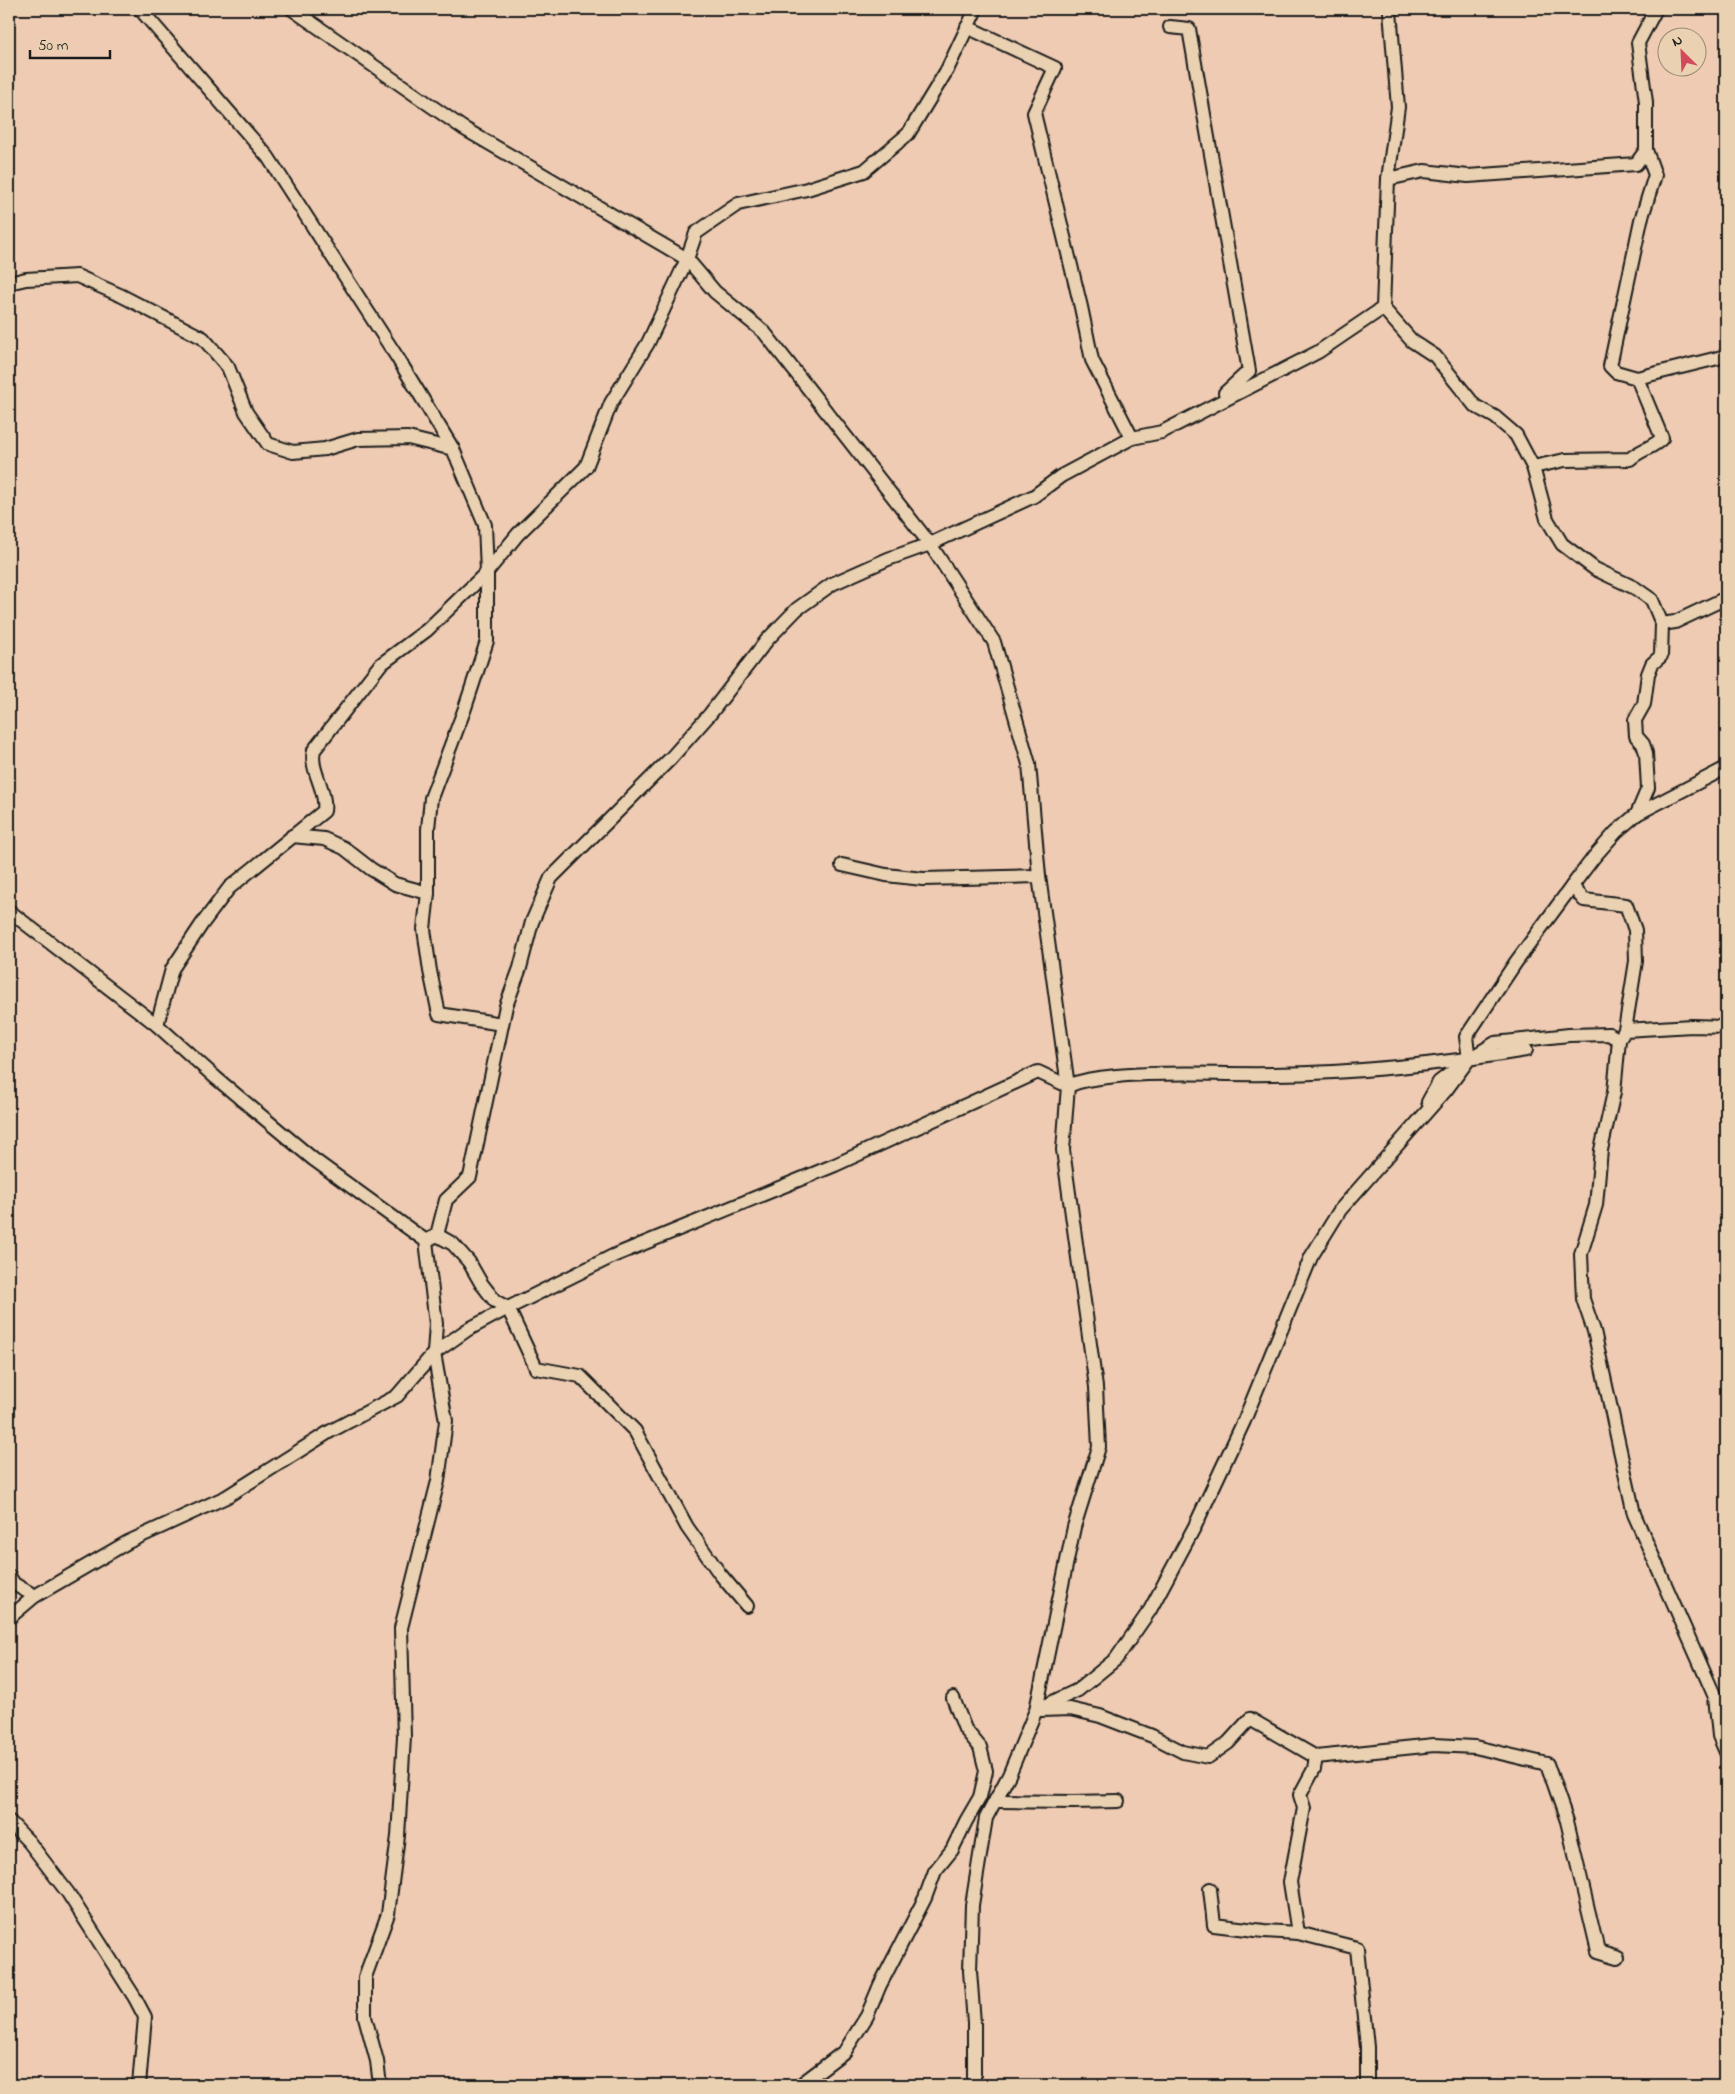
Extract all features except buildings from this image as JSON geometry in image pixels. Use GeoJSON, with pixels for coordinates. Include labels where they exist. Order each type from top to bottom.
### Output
{"type":"FeatureCollection","features":[{"type":"Feature","properties":{"kind":"street"},"geometry":{"type":"LineString","coordinates":[[140,9],[268,158],[397,356],[453,450],[485,525],[488,572],[487,642],[432,798],[428,829],[428,893],[424,929],[439,1014],[502,1024]]}},
{"type":"Feature","properties":{"kind":"street"},"geometry":{"type":"LineString","coordinates":[[292,9],[463,128],[687,259],[715,292],[764,332],[930,544],[994,642],[1029,764],[1039,876],[1068,1086],[1063,1150],[1096,1387],[1099,1447],[1074,1527],[1036,1710],[1009,1775],[986,1818],[972,1904],[970,1971],[974,2023],[974,2085]]}},
{"type":"Feature","properties":{"kind":"street"},"geometry":{"type":"LineString","coordinates":[[157,1025],[172,969],[229,888],[324,811],[326,800],[312,759],[314,750],[380,665],[427,630],[488,572],[518,534],[586,467],[611,403],[648,343],[687,259],[696,233],[738,204],[807,189],[864,171],[908,134],[947,70],[976,9]]}},
{"type":"Feature","properties":{"kind":"street"},"geometry":{"type":"LineString","coordinates":[[1656,9],[1638,43],[1646,102],[1646,150],[1655,175],[1641,220],[1610,366],[1616,372],[1637,378],[1726,356]]}},
{"type":"Feature","properties":{"kind":"street"},"geometry":{"type":"LineString","coordinates":[[1390,11],[1398,107],[1388,179],[1383,308],[1412,341],[1435,356],[1475,406],[1495,417],[1516,435],[1533,467],[1546,520],[1562,544],[1595,569],[1635,588],[1652,600],[1662,624],[1661,656],[1652,664],[1648,674],[1644,704],[1634,720],[1636,736],[1643,744],[1646,753],[1648,788],[1637,814]]}},
{"type":"Feature","properties":{"kind":"street"},"geometry":{"type":"LineString","coordinates":[[966,27],[1055,68],[1034,113],[1092,360],[1132,438]]}},
{"type":"Feature","properties":{"kind":"street"},"geometry":{"type":"LineString","coordinates":[[1170,27],[1188,29],[1249,371],[1214,404]]}},
{"type":"Feature","properties":{"kind":"street"},"geometry":{"type":"LineString","coordinates":[[1388,179],[1424,172],[1468,176],[1636,164],[1646,150]]}},
{"type":"Feature","properties":{"kind":"street"},"geometry":{"type":"LineString","coordinates":[[9,283],[26,279],[77,276],[122,296],[203,338],[228,366],[246,412],[268,444],[293,452],[325,449],[358,439],[408,438],[453,450]]}},
{"type":"Feature","properties":{"kind":"street"},"geometry":{"type":"LineString","coordinates":[[380,2085],[378,2061],[365,2017],[365,1978],[388,1914],[398,1836],[404,1737],[401,1628],[438,1481],[446,1421],[434,1353],[436,1324],[432,1238],[446,1200],[470,1177],[506,1006],[520,968],[532,922],[551,878],[671,758],[710,714],[767,640],[796,610],[832,584],[888,559],[930,544],[1034,496],[1062,476],[1132,438],[1162,432],[1318,352],[1383,308]]}},
{"type":"Feature","properties":{"kind":"street"},"geometry":{"type":"LineString","coordinates":[[1533,467],[1565,460],[1630,459],[1639,451],[1658,443],[1662,438],[1637,378]]}},
{"type":"Feature","properties":{"kind":"street"},"geometry":{"type":"LineString","coordinates":[[1662,624],[1675,622],[1726,598]]}},
{"type":"Feature","properties":{"kind":"street"},"geometry":{"type":"LineString","coordinates":[[1469,1060],[1466,1038],[1516,962],[1594,857],[1616,832],[1637,814],[1726,768]]}},
{"type":"Feature","properties":{"kind":"street"},"geometry":{"type":"LineString","coordinates":[[292,836],[324,839],[344,848],[371,869],[395,884],[428,893]]}},
{"type":"Feature","properties":{"kind":"street"},"geometry":{"type":"LineString","coordinates":[[842,865],[886,875],[924,879],[1039,876]]}},
{"type":"Feature","properties":{"kind":"street"},"geometry":{"type":"LineString","coordinates":[[1572,886],[1584,900],[1626,906],[1635,930],[1636,961],[1622,1035],[1614,1092],[1601,1150],[1596,1205],[1581,1254],[1583,1299],[1594,1331],[1634,1514],[1715,1697],[1719,1736],[1726,1752]]}},
{"type":"Feature","properties":{"kind":"street"},"geometry":{"type":"LineString","coordinates":[[9,911],[157,1025],[216,1078],[313,1159],[432,1238],[453,1244],[469,1262],[481,1283],[496,1301],[508,1308],[536,1368],[580,1376],[635,1431],[687,1527],[720,1574],[747,1606]]}},
{"type":"Feature","properties":{"kind":"street"},"geometry":{"type":"LineString","coordinates":[[1036,1710],[1078,1690],[1116,1659],[1150,1610],[1195,1526],[1244,1421],[1311,1257],[1340,1210],[1416,1124],[1439,1082],[1495,1043],[1569,1035],[1622,1035],[1692,1026],[1726,1027]]}},
{"type":"Feature","properties":{"kind":"street"},"geometry":{"type":"LineString","coordinates":[[9,1618],[35,1596],[128,1542],[226,1497],[329,1432],[397,1396],[434,1353],[467,1330],[508,1308],[613,1256],[835,1165],[1038,1072],[1068,1086],[1083,1080],[1141,1074],[1283,1074],[1386,1069],[1469,1060],[1526,1050]]}},
{"type":"Feature","properties":{"kind":"street"},"geometry":{"type":"LineString","coordinates":[[9,1576],[14,1584],[35,1596]]}},
{"type":"Feature","properties":{"kind":"street"},"geometry":{"type":"LineString","coordinates":[[800,2085],[845,2051],[867,2016],[880,1985],[925,1898],[934,1871],[952,1850],[980,1797],[986,1771],[980,1747],[965,1729],[953,1698]]}},
{"type":"Feature","properties":{"kind":"street"},"geometry":{"type":"LineString","coordinates":[[1036,1710],[1070,1709],[1100,1716],[1152,1736],[1183,1752],[1208,1757],[1228,1743],[1250,1719],[1316,1758],[1434,1745],[1475,1747],[1547,1764],[1568,1821],[1598,1951],[1618,1957]]}},
{"type":"Feature","properties":{"kind":"street"},"geometry":{"type":"LineString","coordinates":[[1298,1933],[1290,1882],[1304,1808],[1300,1795],[1314,1769],[1316,1758]]}},
{"type":"Feature","properties":{"kind":"street"},"geometry":{"type":"LineString","coordinates":[[996,1801],[1118,1801]]}},
{"type":"Feature","properties":{"kind":"street"},"geometry":{"type":"LineString","coordinates":[[9,1820],[29,1842],[68,1893],[135,1998],[145,2017],[139,2085]]}},
{"type":"Feature","properties":{"kind":"street"},"geometry":{"type":"LineString","coordinates":[[1210,1889],[1214,1925],[1298,1933],[1356,1948],[1367,2047],[1367,2085]]}}]}
